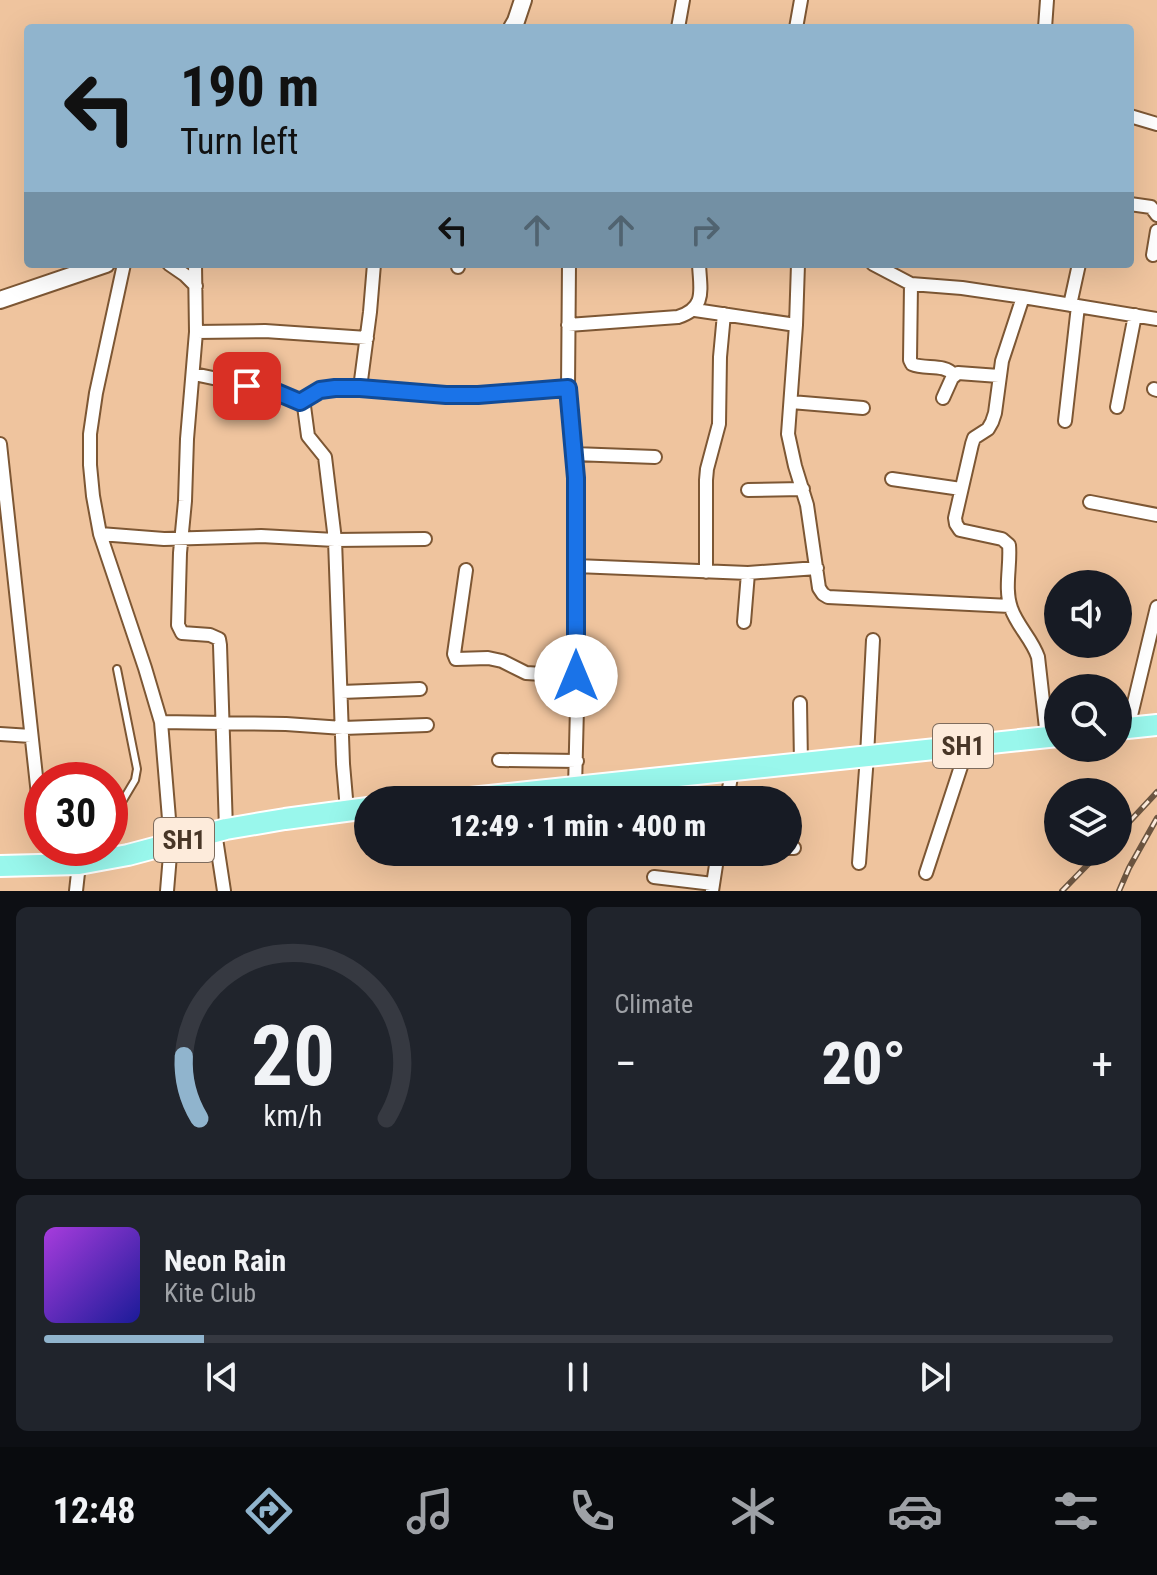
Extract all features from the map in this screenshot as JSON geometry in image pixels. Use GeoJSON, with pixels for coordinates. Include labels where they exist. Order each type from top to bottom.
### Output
{"type":"FeatureCollection","features":[{"type":"Feature","properties":{"kind":"main road"},"geometry":{"type":"LineString","coordinates":[[1132,727],[1157,725]]}},
{"type":"Feature","properties":{"kind":"main road","name":"SH1"},"geometry":{"type":"LineString","coordinates":[[593,786],[1044,737]]}},
{"type":"Feature","properties":{"kind":"main road","name":"SH1"},"geometry":{"type":"LineString","coordinates":[[128,855],[220,831],[354,809]]}},
{"type":"Feature","properties":{"kind":"main road","name":"SH1"},"geometry":{"type":"LineString","coordinates":[[0,866],[24,861]]}},
{"type":"Feature","properties":{"kind":"street"},"geometry":{"type":"LineString","coordinates":[[514,24],[523,0]]}},
{"type":"Feature","properties":{"kind":"street"},"geometry":{"type":"LineString","coordinates":[[679,24],[683,0]]}},
{"type":"Feature","properties":{"kind":"street"},"geometry":{"type":"LineString","coordinates":[[797,24],[801,0]]}},
{"type":"Feature","properties":{"kind":"street"},"geometry":{"type":"LineString","coordinates":[[1045,24],[1047,0]]}},
{"type":"Feature","properties":{"kind":"street"},"geometry":{"type":"LineString","coordinates":[[1134,117],[1157,124]]}},
{"type":"Feature","properties":{"kind":"street"},"geometry":{"type":"LineString","coordinates":[[1134,205],[1151,207],[1157,215]]}},
{"type":"Feature","properties":{"kind":"street"},"geometry":{"type":"LineString","coordinates":[[1153,255],[1157,231]]}},
{"type":"Feature","properties":{"kind":"street"},"geometry":{"type":"LineString","coordinates":[[0,300],[94,268]]}},
{"type":"Feature","properties":{"kind":"street"},"geometry":{"type":"LineString","coordinates":[[123,268],[106,341],[90,434],[93,496],[100,534],[161,722],[171,843],[167,891]]}},
{"type":"Feature","properties":{"kind":"street"},"geometry":{"type":"LineString","coordinates":[[175,268],[196,286]]}},
{"type":"Feature","properties":{"kind":"street"},"geometry":{"type":"LineString","coordinates":[[195,268],[196,332],[178,578],[179,629],[182,633],[210,635],[219,639],[222,723],[220,831],[224,891]]}},
{"type":"Feature","properties":{"kind":"street"},"geometry":{"type":"LineString","coordinates":[[360,388],[374,268]]}},
{"type":"Feature","properties":{"kind":"street"},"geometry":{"type":"LineString","coordinates":[[569,268],[568,388],[574,454],[576,566],[575,786]]}},
{"type":"Feature","properties":{"kind":"street"},"geometry":{"type":"LineString","coordinates":[[695,310],[700,294],[699,268]]}},
{"type":"Feature","properties":{"kind":"street"},"geometry":{"type":"LineString","coordinates":[[798,268],[788,434],[807,505],[819,588],[828,597],[1010,606]]}},
{"type":"Feature","properties":{"kind":"street"},"geometry":{"type":"LineString","coordinates":[[880,268],[906,282],[1157,319]]}},
{"type":"Feature","properties":{"kind":"street"},"geometry":{"type":"LineString","coordinates":[[902,268],[906,282],[912,364],[947,369],[954,375]]}},
{"type":"Feature","properties":{"kind":"street"},"geometry":{"type":"LineString","coordinates":[[1065,421],[1079,268]]}},
{"type":"Feature","properties":{"kind":"street"},"geometry":{"type":"LineString","coordinates":[[1023,297],[1005,348],[992,422],[988,429],[974,438],[955,518],[960,530],[1002,539],[1009,545],[1008,598],[1012,613],[1035,647],[1044,689]]}},
{"type":"Feature","properties":{"kind":"street"},"geometry":{"type":"LineString","coordinates":[[568,325],[678,317],[695,310],[796,325]]}},
{"type":"Feature","properties":{"kind":"street"},"geometry":{"type":"LineString","coordinates":[[706,572],[706,480],[719,424],[724,314]]}},
{"type":"Feature","properties":{"kind":"street"},"geometry":{"type":"LineString","coordinates":[[1117,407],[1135,315]]}},
{"type":"Feature","properties":{"kind":"street"},"geometry":{"type":"LineString","coordinates":[[196,332],[265,331],[367,338]]}},
{"type":"Feature","properties":{"kind":"street"},"geometry":{"type":"LineString","coordinates":[[194,374],[274,391],[300,402],[304,406],[308,436],[325,457],[335,540],[347,810]]}},
{"type":"Feature","properties":{"kind":"street"},"geometry":{"type":"LineString","coordinates":[[954,375],[999,376]]}},
{"type":"Feature","properties":{"kind":"street"},"geometry":{"type":"LineString","coordinates":[[943,398],[954,375]]}},
{"type":"Feature","properties":{"kind":"street"},"geometry":{"type":"LineString","coordinates":[[300,402],[326,389],[478,395],[568,388]]}},
{"type":"Feature","properties":{"kind":"street"},"geometry":{"type":"LineString","coordinates":[[791,402],[863,408]]}},
{"type":"Feature","properties":{"kind":"street"},"geometry":{"type":"LineString","coordinates":[[0,444],[34,762]]}},
{"type":"Feature","properties":{"kind":"street"},"geometry":{"type":"LineString","coordinates":[[574,454],[655,457]]}},
{"type":"Feature","properties":{"kind":"street"},"geometry":{"type":"LineString","coordinates":[[892,479],[961,489]]}},
{"type":"Feature","properties":{"kind":"street"},"geometry":{"type":"LineString","coordinates":[[748,490],[803,489]]}},
{"type":"Feature","properties":{"kind":"street"},"geometry":{"type":"LineString","coordinates":[[1090,502],[1157,515]]}},
{"type":"Feature","properties":{"kind":"street"},"geometry":{"type":"LineString","coordinates":[[100,534],[152,539],[261,536],[335,540],[425,539]]}},
{"type":"Feature","properties":{"kind":"street"},"geometry":{"type":"LineString","coordinates":[[576,566],[748,573],[817,568]]}},
{"type":"Feature","properties":{"kind":"street"},"geometry":{"type":"LineString","coordinates":[[466,570],[454,654],[456,659],[488,658],[526,673],[576,676]]}},
{"type":"Feature","properties":{"kind":"street"},"geometry":{"type":"LineString","coordinates":[[744,622],[748,573]]}},
{"type":"Feature","properties":{"kind":"street"},"geometry":{"type":"LineString","coordinates":[[1132,696],[1157,607]]}},
{"type":"Feature","properties":{"kind":"street"},"geometry":{"type":"LineString","coordinates":[[859,863],[873,640]]}},
{"type":"Feature","properties":{"kind":"street"},"geometry":{"type":"LineString","coordinates":[[341,692],[420,689]]}},
{"type":"Feature","properties":{"kind":"street"},"geometry":{"type":"LineString","coordinates":[[800,703],[801,763]]}},
{"type":"Feature","properties":{"kind":"street"},"geometry":{"type":"LineString","coordinates":[[161,722],[343,728],[427,725]]}},
{"type":"Feature","properties":{"kind":"street"},"geometry":{"type":"LineString","coordinates":[[0,734],[31,736]]}},
{"type":"Feature","properties":{"kind":"street"},"geometry":{"type":"LineString","coordinates":[[926,873],[968,745]]}},
{"type":"Feature","properties":{"kind":"street"},"geometry":{"type":"LineString","coordinates":[[499,760],[577,761]]}},
{"type":"Feature","properties":{"kind":"street"},"geometry":{"type":"LineString","coordinates":[[729,786],[732,771]]}},
{"type":"Feature","properties":{"kind":"street"},"geometry":{"type":"LineString","coordinates":[[76,891],[79,866]]}},
{"type":"Feature","properties":{"kind":"street"},"geometry":{"type":"LineString","coordinates":[[654,877],[712,888],[716,866]]}},
{"type":"Feature","properties":{"kind":"lane"},"geometry":{"type":"LineString","coordinates":[[117,669],[137,769],[128,792]]}},
{"type":"Feature","properties":{"kind":"railway"},"geometry":{"type":"LineString","coordinates":[[1132,819],[1157,792]]}},
{"type":"Feature","properties":{"kind":"railway"},"geometry":{"type":"LineString","coordinates":[[1119,891],[1157,818]]}},
{"type":"Feature","properties":{"kind":"railway"},"geometry":{"type":"LineString","coordinates":[[1062,891],[1086,866]]}},
{"type":"Feature","properties":{"kind":"route"},"geometry":{"type":"LineString","coordinates":[[247,386],[274,391],[300,402],[320,390],[335,388],[478,395],[568,388],[576,478],[576,676]]}}]}
